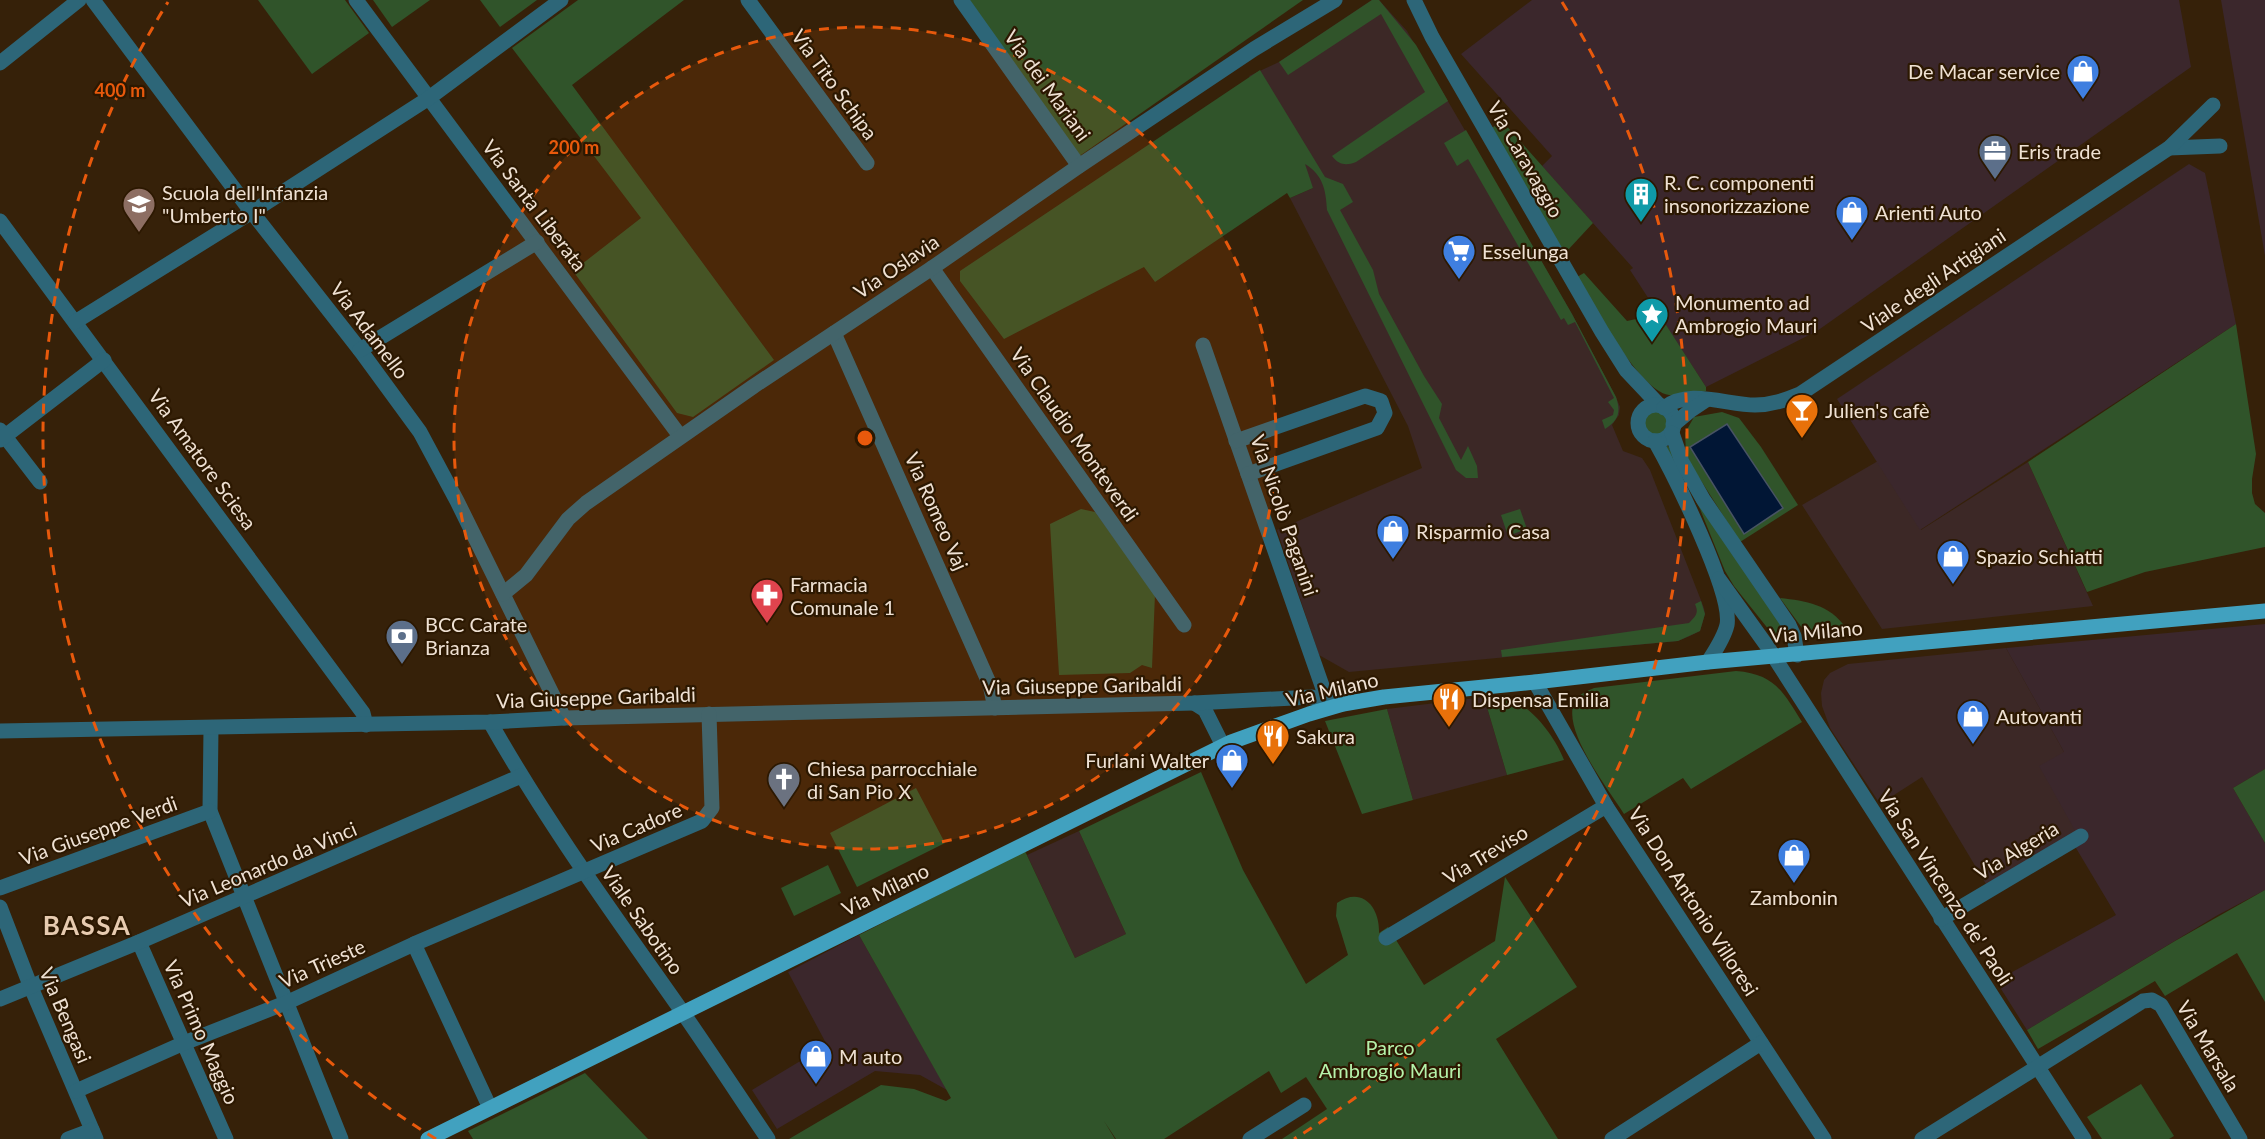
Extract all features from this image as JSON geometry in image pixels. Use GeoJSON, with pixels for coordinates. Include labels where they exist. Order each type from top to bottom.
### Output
{"type":"FeatureCollection","features":[{"type":"Feature","properties":{"kind":"main road","name":"Via Milano"},"geometry":{"type":"LineString","coordinates":[[428,1139],[1223,746],[1282,722],[1343,704],[1384,697],[1708,662],[2265,611]]}},
{"type":"Feature","properties":{"kind":"street"},"geometry":{"type":"LineString","coordinates":[[0,63],[79,0]]}},
{"type":"Feature","properties":{"kind":"street","name":"Via Adamello"},"geometry":{"type":"LineString","coordinates":[[93,0],[420,432],[564,718]]}},
{"type":"Feature","properties":{"kind":"street","name":"Via Santa Liberata"},"geometry":{"type":"LineString","coordinates":[[356,0],[680,436]]}},
{"type":"Feature","properties":{"kind":"street"},"geometry":{"type":"LineString","coordinates":[[75,322],[429,98],[561,0]]}},
{"type":"Feature","properties":{"kind":"street","name":"Via Tito Schipa"},"geometry":{"type":"LineString","coordinates":[[748,0],[867,163]]}},
{"type":"Feature","properties":{"kind":"street","name":"Via dei Mariani"},"geometry":{"type":"LineString","coordinates":[[961,0],[1079,166]]}},
{"type":"Feature","properties":{"kind":"street","name":"Via Oslavia"},"geometry":{"type":"LineString","coordinates":[[503,594],[526,575],[574,514],[680,436],[1254,49],[1335,0]]}},
{"type":"Feature","properties":{"kind":"street","name":"Via Caravaggio"},"geometry":{"type":"LineString","coordinates":[[1403,0],[1432,37]]}},
{"type":"Feature","properties":{"kind":"street","name":"Via Caravaggio"},"geometry":{"type":"LineString","coordinates":[[1414,0],[1432,37],[1602,332],[1626,370],[1661,406]]}},
{"type":"Feature","properties":{"kind":"street","name":"Viale degli Artigiani"},"geometry":{"type":"LineString","coordinates":[[1661,406],[1680,400],[1706,400],[1746,405],[1769,404],[1783,402],[1800,394],[2169,148],[2212,105]]}},
{"type":"Feature","properties":{"kind":"street"},"geometry":{"type":"LineString","coordinates":[[2169,148],[2220,146]]}},
{"type":"Feature","properties":{"kind":"street","name":"Via Amatore Sciesa"},"geometry":{"type":"LineString","coordinates":[[0,221],[363,713],[366,725]]}},
{"type":"Feature","properties":{"kind":"street"},"geometry":{"type":"LineString","coordinates":[[360,350],[537,242]]}},
{"type":"Feature","properties":{"kind":"street","name":"Via Claudio Monteverdi"},"geometry":{"type":"LineString","coordinates":[[932,268],[1184,625]]}},
{"type":"Feature","properties":{"kind":"street","name":"Via Caravaggio"},"geometry":{"type":"LineString","coordinates":[[1602,332],[1634,395],[1639,418]]}},
{"type":"Feature","properties":{"kind":"street","name":"Via Romeo Vaj"},"geometry":{"type":"LineString","coordinates":[[834,333],[981,664],[990,685],[995,708]]}},
{"type":"Feature","properties":{"kind":"street","name":"Via Nicolò Paganini"},"geometry":{"type":"LineString","coordinates":[[1203,345],[1327,700]]}},
{"type":"Feature","properties":{"kind":"street"},"geometry":{"type":"LineString","coordinates":[[40,482],[2,435],[104,360]]}},
{"type":"Feature","properties":{"kind":"street"},"geometry":{"type":"LineString","coordinates":[[1236,441],[1365,396],[1381,401],[1385,413],[1377,428],[1248,474]]}},
{"type":"Feature","properties":{"kind":"street"},"geometry":{"type":"LineString","coordinates":[[1655,441],[1663,439],[1690,410],[1706,400]]}},
{"type":"Feature","properties":{"kind":"street"},"geometry":{"type":"LineString","coordinates":[[1773,657],[1719,579],[1655,441],[1644,436],[1640,431],[1639,418],[1647,408],[1661,406],[1672,417],[1682,462],[1703,498],[1789,625],[1794,636],[1797,655]]}},
{"type":"Feature","properties":{"kind":"street"},"geometry":{"type":"LineString","coordinates":[[1708,662],[1727,625],[1719,579]]}},
{"type":"Feature","properties":{"kind":"street","name":"Via San Vincenzo de' Paoli"},"geometry":{"type":"LineString","coordinates":[[1773,657],[2036,1068],[2084,1139]]}},
{"type":"Feature","properties":{"kind":"street","name":"Via Don Antonio Villoresi"},"geometry":{"type":"LineString","coordinates":[[1535,682],[1606,806],[1824,1139]]}},
{"type":"Feature","properties":{"kind":"street","name":"Via Giuseppe Garibaldi"},"geometry":{"type":"LineString","coordinates":[[0,731],[490,722],[709,714],[1194,703],[1312,697],[1343,704]]}},
{"type":"Feature","properties":{"kind":"street","name":"Via Giuseppe Garibaldi"},"geometry":{"type":"LineString","coordinates":[[1194,703],[1204,710],[1223,746]]}},
{"type":"Feature","properties":{"kind":"street","name":"Via Cadore"},"geometry":{"type":"LineString","coordinates":[[583,873],[702,821],[708,816],[712,808],[709,714]]}},
{"type":"Feature","properties":{"kind":"street","name":"Viale Sabotino"},"geometry":{"type":"LineString","coordinates":[[490,722],[521,776],[583,873],[682,1012],[768,1139]]}},
{"type":"Feature","properties":{"kind":"street"},"geometry":{"type":"LineString","coordinates":[[211,728],[210,811],[246,896],[341,1139]]}},
{"type":"Feature","properties":{"kind":"street","name":"Via Leonardo da Vinci"},"geometry":{"type":"LineString","coordinates":[[0,999],[139,942],[521,776]]}},
{"type":"Feature","properties":{"kind":"street","name":"Via Treviso"},"geometry":{"type":"LineString","coordinates":[[1386,939],[1606,806]]}},
{"type":"Feature","properties":{"kind":"street","name":"Via Giuseppe Verdi"},"geometry":{"type":"LineString","coordinates":[[0,888],[210,811]]}},
{"type":"Feature","properties":{"kind":"street","name":"Via Algeria"},"geometry":{"type":"LineString","coordinates":[[1941,919],[2081,836]]}},
{"type":"Feature","properties":{"kind":"street","name":"Via Trieste"},"geometry":{"type":"LineString","coordinates":[[76,1091],[183,1043],[288,1002],[414,944],[583,873]]}},
{"type":"Feature","properties":{"kind":"street","name":"Via Bengasi"},"geometry":{"type":"LineString","coordinates":[[0,907],[30,985],[94,1134]]}},
{"type":"Feature","properties":{"kind":"street","name":"Via Primo Maggio"},"geometry":{"type":"LineString","coordinates":[[139,942],[226,1139]]}},
{"type":"Feature","properties":{"kind":"street"},"geometry":{"type":"LineString","coordinates":[[414,944],[490,1108]]}},
{"type":"Feature","properties":{"kind":"street","name":"Via Marsala"},"geometry":{"type":"LineString","coordinates":[[2036,1068],[2143,1001],[2152,1000],[2161,1005],[2240,1139]]}},
{"type":"Feature","properties":{"kind":"street"},"geometry":{"type":"LineString","coordinates":[[1612,1139],[1761,1043]]}},
{"type":"Feature","properties":{"kind":"street"},"geometry":{"type":"LineString","coordinates":[[1922,1139],[2036,1068]]}},
{"type":"Feature","properties":{"kind":"street"},"geometry":{"type":"LineString","coordinates":[[1250,1139],[1304,1105]]}},
{"type":"Feature","properties":{"kind":"street"},"geometry":{"type":"LineString","coordinates":[[68,1139],[94,1134]]}},
{"type":"Feature","properties":{"kind":"shaded area"},"geometry":{"type":"Polygon","coordinates":[[[1372,0],[1379,0],[1407,31],[1572,314],[1616,397],[1620,407],[1619,415],[1612,425],[1623,451],[1642,458],[1650,470],[1704,608],[1705,614],[1700,631],[1678,641],[1349,672],[1319,655],[1277,530],[1422,468],[1408,426],[1290,198],[1313,188],[1249,76],[1279,62],[1372,0]]]}},
{"type":"Feature","properties":{"kind":"shaded area"},"geometry":{"type":"Polygon","coordinates":[[[1532,0],[2179,0],[2191,67],[1817,331],[1706,387],[1630,270],[1633,268],[1542,166],[1552,156],[1461,54],[1532,0]]]}},
{"type":"Feature","properties":{"kind":"shaded area"},"geometry":{"type":"Polygon","coordinates":[[[2221,0],[2265,0],[2265,256],[2221,0]]]}},
{"type":"Feature","properties":{"kind":"shaded area"},"geometry":{"type":"Polygon","coordinates":[[[2189,164],[2205,173],[2236,324],[1920,530],[1837,399],[2189,164]]]}},
{"type":"Feature","properties":{"kind":"shaded area"},"geometry":{"type":"Polygon","coordinates":[[[1878,461],[1921,530],[2028,462],[2093,606],[1882,629],[1802,505],[1878,461]]]}},
{"type":"Feature","properties":{"kind":"shaded area"},"geometry":{"type":"Polygon","coordinates":[[[2265,624],[2265,769],[2233,788],[2265,843],[2265,890],[2216,916],[2027,1030],[1996,981],[2116,915],[2070,838],[2077,834],[2039,766],[2064,752],[2006,648],[2265,624]]]}},
{"type":"Feature","properties":{"kind":"shaded area"},"geometry":{"type":"Polygon","coordinates":[[[2006,648],[2064,752],[2077,834],[1986,884],[1922,777],[1880,804],[1830,728],[1822,706],[1821,693],[1824,680],[1830,673],[1848,664],[2006,648]]]}},
{"type":"Feature","properties":{"kind":"shaded area"},"geometry":{"type":"Polygon","coordinates":[[[1484,697],[1507,775],[1413,800],[1387,709],[1484,697]]]}},
{"type":"Feature","properties":{"kind":"shaded area"},"geometry":{"type":"Polygon","coordinates":[[[1079,831],[1126,934],[1075,958],[1027,855],[1079,831]]]}},
{"type":"Feature","properties":{"kind":"shaded area"},"geometry":{"type":"Polygon","coordinates":[[[859,935],[947,1090],[920,1075],[875,1071],[777,1129],[752,1090],[827,1045],[788,972],[859,935]]]}},
{"type":"Feature","properties":{"kind":"green space"},"geometry":{"type":"Polygon","coordinates":[[[258,0],[345,0],[369,33],[312,74],[258,0]]]}},
{"type":"Feature","properties":{"kind":"green space"},"geometry":{"type":"Polygon","coordinates":[[[373,0],[430,0],[392,27],[373,0]]]}},
{"type":"Feature","properties":{"kind":"green space"},"geometry":{"type":"Polygon","coordinates":[[[480,0],[537,0],[500,27],[480,0]]]}},
{"type":"Feature","properties":{"kind":"green space"},"geometry":{"type":"Polygon","coordinates":[[[578,0],[684,0],[572,85],[774,360],[693,417],[677,413],[573,271],[641,218],[512,48],[578,0]]]}},
{"type":"Feature","properties":{"kind":"green space"},"geometry":{"type":"Polygon","coordinates":[[[969,0],[1303,0],[1078,157],[969,0]]]}},
{"type":"Feature","properties":{"kind":"green space"},"geometry":{"type":"Polygon","coordinates":[[[1372,0],[1379,0],[1416,45],[1448,101],[1356,162],[1343,164],[1332,156],[1425,92],[1381,14],[1288,75],[1279,62],[1372,0]]]}},
{"type":"Feature","properties":{"kind":"green space"},"geometry":{"type":"Polygon","coordinates":[[[1260,70],[1325,177],[1343,184],[1353,202],[1340,210],[1373,270],[1379,294],[1442,404],[1439,418],[1461,460],[1468,446],[1477,466],[1478,478],[1466,478],[1456,470],[1327,210],[1326,196],[1320,178],[1305,164],[1313,188],[1290,198],[1287,193],[1155,282],[1144,267],[1004,339],[960,281],[960,271],[1260,70]]]}},
{"type":"Feature","properties":{"kind":"green space"},"geometry":{"type":"Polygon","coordinates":[[[1503,122],[1593,223],[1567,251],[1563,252],[1491,128],[1503,122]]]}},
{"type":"Feature","properties":{"kind":"green space"},"geometry":{"type":"Polygon","coordinates":[[[1466,130],[1572,314],[1616,397],[1618,415],[1605,429],[1602,420],[1613,415],[1614,410],[1608,402],[1614,398],[1575,322],[1568,325],[1564,318],[1561,320],[1468,159],[1457,166],[1444,143],[1466,130]]]}},
{"type":"Feature","properties":{"kind":"green space"},"geometry":{"type":"Polygon","coordinates":[[[1584,273],[1627,321],[1659,314],[1706,387],[1706,391],[1669,395],[1657,390],[1644,378],[1605,325],[1577,277],[1584,273]]]}},
{"type":"Feature","properties":{"kind":"green space"},"geometry":{"type":"Polygon","coordinates":[[[2236,324],[2256,454],[2252,493],[2255,504],[2265,513],[2265,547],[2145,572],[2087,592],[2028,462],[2236,324]]]}},
{"type":"Feature","properties":{"kind":"green space"},"geometry":{"type":"Polygon","coordinates":[[[1651,411],[1661,411],[1668,418],[1668,428],[1661,435],[1651,435],[1644,428],[1644,418],[1651,411]]]}},
{"type":"Feature","properties":{"kind":"green space"},"geometry":{"type":"Polygon","coordinates":[[[1722,412],[1739,418],[1761,447],[1798,505],[1740,542],[1686,453],[1685,433],[1694,417],[1722,412]]]}},
{"type":"Feature","properties":{"kind":"green space"},"geometry":{"type":"Polygon","coordinates":[[[1668,446],[1780,618],[1781,633],[1777,640],[1734,586],[1725,571],[1700,509],[1677,465],[1664,447],[1668,446]]]}},
{"type":"Feature","properties":{"kind":"green space"},"geometry":{"type":"Polygon","coordinates":[[[1081,509],[1095,512],[1155,594],[1152,668],[1142,665],[1130,673],[1059,675],[1050,524],[1081,509]]]}},
{"type":"Feature","properties":{"kind":"green space"},"geometry":{"type":"Polygon","coordinates":[[[1520,509],[1527,529],[1508,536],[1501,515],[1520,509]]]}},
{"type":"Feature","properties":{"kind":"green space"},"geometry":{"type":"Polygon","coordinates":[[[1780,598],[1808,602],[1825,609],[1846,628],[1805,632],[1780,598]]]}},
{"type":"Feature","properties":{"kind":"green space"},"geometry":{"type":"Polygon","coordinates":[[[1701,601],[1705,614],[1700,631],[1678,641],[1502,657],[1501,650],[1689,623],[1696,614],[1695,604],[1701,601]]]}},
{"type":"Feature","properties":{"kind":"green space"},"geometry":{"type":"Polygon","coordinates":[[[1736,671],[1760,676],[1776,686],[1802,722],[1691,789],[1683,778],[1624,814],[1588,759],[1580,742],[1572,713],[1575,701],[1583,693],[1594,688],[1736,671]]]}},
{"type":"Feature","properties":{"kind":"green space"},"geometry":{"type":"Polygon","coordinates":[[[1484,697],[1503,697],[1513,700],[1531,713],[1548,731],[1564,760],[1507,775],[1484,697]]]}},
{"type":"Feature","properties":{"kind":"green space"},"geometry":{"type":"Polygon","coordinates":[[[1387,709],[1413,800],[1362,814],[1325,721],[1387,709]]]}},
{"type":"Feature","properties":{"kind":"green space"},"geometry":{"type":"Polygon","coordinates":[[[2265,769],[2265,843],[2233,788],[2265,769]]]}},
{"type":"Feature","properties":{"kind":"green space","name":"Parco Ambrogio Mauri"},"geometry":{"type":"Polygon","coordinates":[[[1201,772],[1243,870],[1306,984],[1348,955],[1336,916],[1337,903],[1346,898],[1362,898],[1368,902],[1376,915],[1379,933],[1388,927],[1424,985],[1495,941],[1505,877],[1577,987],[1496,1039],[1558,1139],[1282,1139],[1327,1109],[1306,1077],[1281,1093],[1269,1071],[1164,1139],[1116,1139],[1104,1121],[1115,1139],[789,1139],[881,1085],[914,1089],[946,1101],[951,1098],[859,935],[1025,851],[1075,958],[1126,934],[1079,831],[1201,772]]]}},
{"type":"Feature","properties":{"kind":"green space"},"geometry":{"type":"Polygon","coordinates":[[[916,788],[945,843],[857,887],[830,833],[916,788]]]}},
{"type":"Feature","properties":{"kind":"green space"},"geometry":{"type":"Polygon","coordinates":[[[828,865],[841,893],[794,916],[781,888],[828,865]]]}},
{"type":"Feature","properties":{"kind":"green space"},"geometry":{"type":"Polygon","coordinates":[[[2265,890],[2265,1002],[2237,953],[2165,996],[2155,981],[2038,1049],[2027,1030],[2265,890]]]}},
{"type":"Feature","properties":{"kind":"green space"},"geometry":{"type":"Polygon","coordinates":[[[585,1073],[648,1139],[473,1139],[468,1131],[585,1073]]]}},
{"type":"Feature","properties":{"kind":"green space"},"geometry":{"type":"Polygon","coordinates":[[[2141,1084],[2174,1136],[2169,1139],[2102,1139],[2087,1117],[2141,1084]]]}},
{"type":"Feature","properties":{"kind":"water"},"geometry":{"type":"Polygon","coordinates":[[[1727,424],[1783,508],[1744,534],[1690,447],[1727,424]]]}},
{"type":"Feature","properties":{"kind":"place","name":"De Macar service"},"geometry":{"type":"Point","coordinates":[2083,100]}},
{"type":"Feature","properties":{"kind":"place","name":"Eris trade"},"geometry":{"type":"Point","coordinates":[1995,180]}},
{"type":"Feature","properties":{"kind":"place","name":"R. C. componenti insonorizzazione"},"geometry":{"type":"Point","coordinates":[1641,223]}},
{"type":"Feature","properties":{"kind":"place","name":"Scuola dell'Infanzia \"Umberto I\""},"geometry":{"type":"Point","coordinates":[139,233]}},
{"type":"Feature","properties":{"kind":"place","name":"Arienti Auto"},"geometry":{"type":"Point","coordinates":[1852,241]}},
{"type":"Feature","properties":{"kind":"place","name":"Esselunga"},"geometry":{"type":"Point","coordinates":[1459,280]}},
{"type":"Feature","properties":{"kind":"place","name":"Monumento ad Ambrogio Mauri"},"geometry":{"type":"Point","coordinates":[1652,343]}},
{"type":"Feature","properties":{"kind":"place","name":"Julien's cafè"},"geometry":{"type":"Point","coordinates":[1802,439]}},
{"type":"Feature","properties":{"kind":"place","name":"Risparmio Casa"},"geometry":{"type":"Point","coordinates":[1393,560]}},
{"type":"Feature","properties":{"kind":"place","name":"Spazio Schiatti"},"geometry":{"type":"Point","coordinates":[1953,585]}},
{"type":"Feature","properties":{"kind":"place","name":"Farmacia Comunale 1"},"geometry":{"type":"Point","coordinates":[767,624]}},
{"type":"Feature","properties":{"kind":"place","name":"BCC Carate Brianza"},"geometry":{"type":"Point","coordinates":[402,665]}},
{"type":"Feature","properties":{"kind":"place","name":"Dispensa Emilia"},"geometry":{"type":"Point","coordinates":[1449,728]}},
{"type":"Feature","properties":{"kind":"place","name":"Autovanti"},"geometry":{"type":"Point","coordinates":[1973,745]}},
{"type":"Feature","properties":{"kind":"place","name":"Sakura"},"geometry":{"type":"Point","coordinates":[1273,765]}},
{"type":"Feature","properties":{"kind":"place","name":"Furlani Walter"},"geometry":{"type":"Point","coordinates":[1232,789]}},
{"type":"Feature","properties":{"kind":"place","name":"Chiesa parrocchiale di San Pio X"},"geometry":{"type":"Point","coordinates":[784,808]}},
{"type":"Feature","properties":{"kind":"place","name":"Zambonin"},"geometry":{"type":"Point","coordinates":[1794,884]}},
{"type":"Feature","properties":{"kind":"place","name":"M auto"},"geometry":{"type":"Point","coordinates":[816,1085]}},
{"type":"Feature","properties":{"kind":"district","name":"BASSA"},"geometry":{"type":"Point","coordinates":[87,925]}}]}
